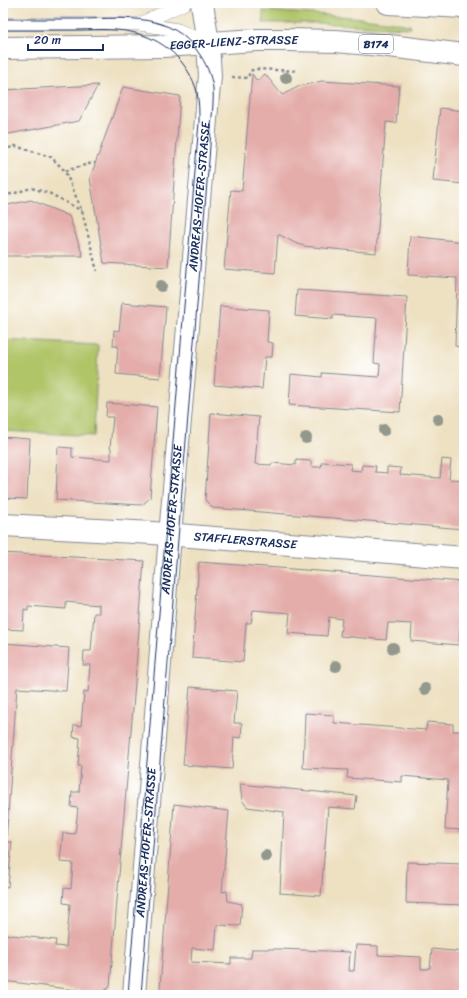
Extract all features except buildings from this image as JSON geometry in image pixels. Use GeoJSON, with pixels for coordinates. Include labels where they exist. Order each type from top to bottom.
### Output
{"type":"FeatureCollection","features":[{"type":"Feature","properties":{"kind":"street","name":"ANDREAS-HOFER-STRASSE"},"geometry":{"type":"LineString","coordinates":[[134,995],[170,535],[210,76],[208,44],[202,3]]}},
{"type":"Feature","properties":{"kind":"street"},"geometry":{"type":"LineString","coordinates":[[388,3],[464,7]]}},
{"type":"Feature","properties":{"kind":"street","name":"EGGER-LIENZ-STRASSE"},"geometry":{"type":"LineString","coordinates":[[3,48],[164,46],[256,40],[336,41],[464,55]]}},
{"type":"Feature","properties":{"kind":"street","name":"STAFFLERSTRASSE"},"geometry":{"type":"LineString","coordinates":[[3,525],[153,533],[464,558]]}},
{"type":"Feature","properties":{"kind":"lane"},"geometry":{"type":"LineString","coordinates":[[140,24],[185,3]]}},
{"type":"Feature","properties":{"kind":"lane"},"geometry":{"type":"LineString","coordinates":[[3,24],[140,24],[178,30],[208,44]]}},
{"type":"Feature","properties":{"kind":"path"},"geometry":{"type":"LineString","coordinates":[[210,76],[248,78],[250,71],[255,68],[298,71]]}},
{"type":"Feature","properties":{"kind":"path"},"geometry":{"type":"LineString","coordinates":[[3,150],[15,146],[50,157],[65,171],[82,211],[97,271]]}},
{"type":"Feature","properties":{"kind":"path"},"geometry":{"type":"LineString","coordinates":[[65,171],[95,163]]}},
{"type":"Feature","properties":{"kind":"path"},"geometry":{"type":"LineString","coordinates":[[3,195],[12,194],[31,188],[49,193],[82,211]]}},
{"type":"Feature","properties":{"kind":"green space"},"geometry":{"type":"Polygon","coordinates":[[[263,11],[374,19],[410,25],[411,28],[313,23],[263,23],[263,11]]]}},
{"type":"Feature","properties":{"kind":"green space"},"geometry":{"type":"Polygon","coordinates":[[[3,340],[98,345],[94,436],[3,431],[3,340]]]}},
{"type":"Feature","properties":{"kind":"tram line"},"geometry":{"type":"LineString","coordinates":[[3,19],[116,18],[147,20],[162,24],[175,30],[187,39],[198,52],[208,69],[213,88],[209,162],[141,995]]}},
{"type":"Feature","properties":{"kind":"tram line"},"geometry":{"type":"LineString","coordinates":[[3,30],[109,30],[131,32],[142,35],[153,39],[172,52],[187,70],[193,80],[197,92],[199,122],[128,995]]}}]}
